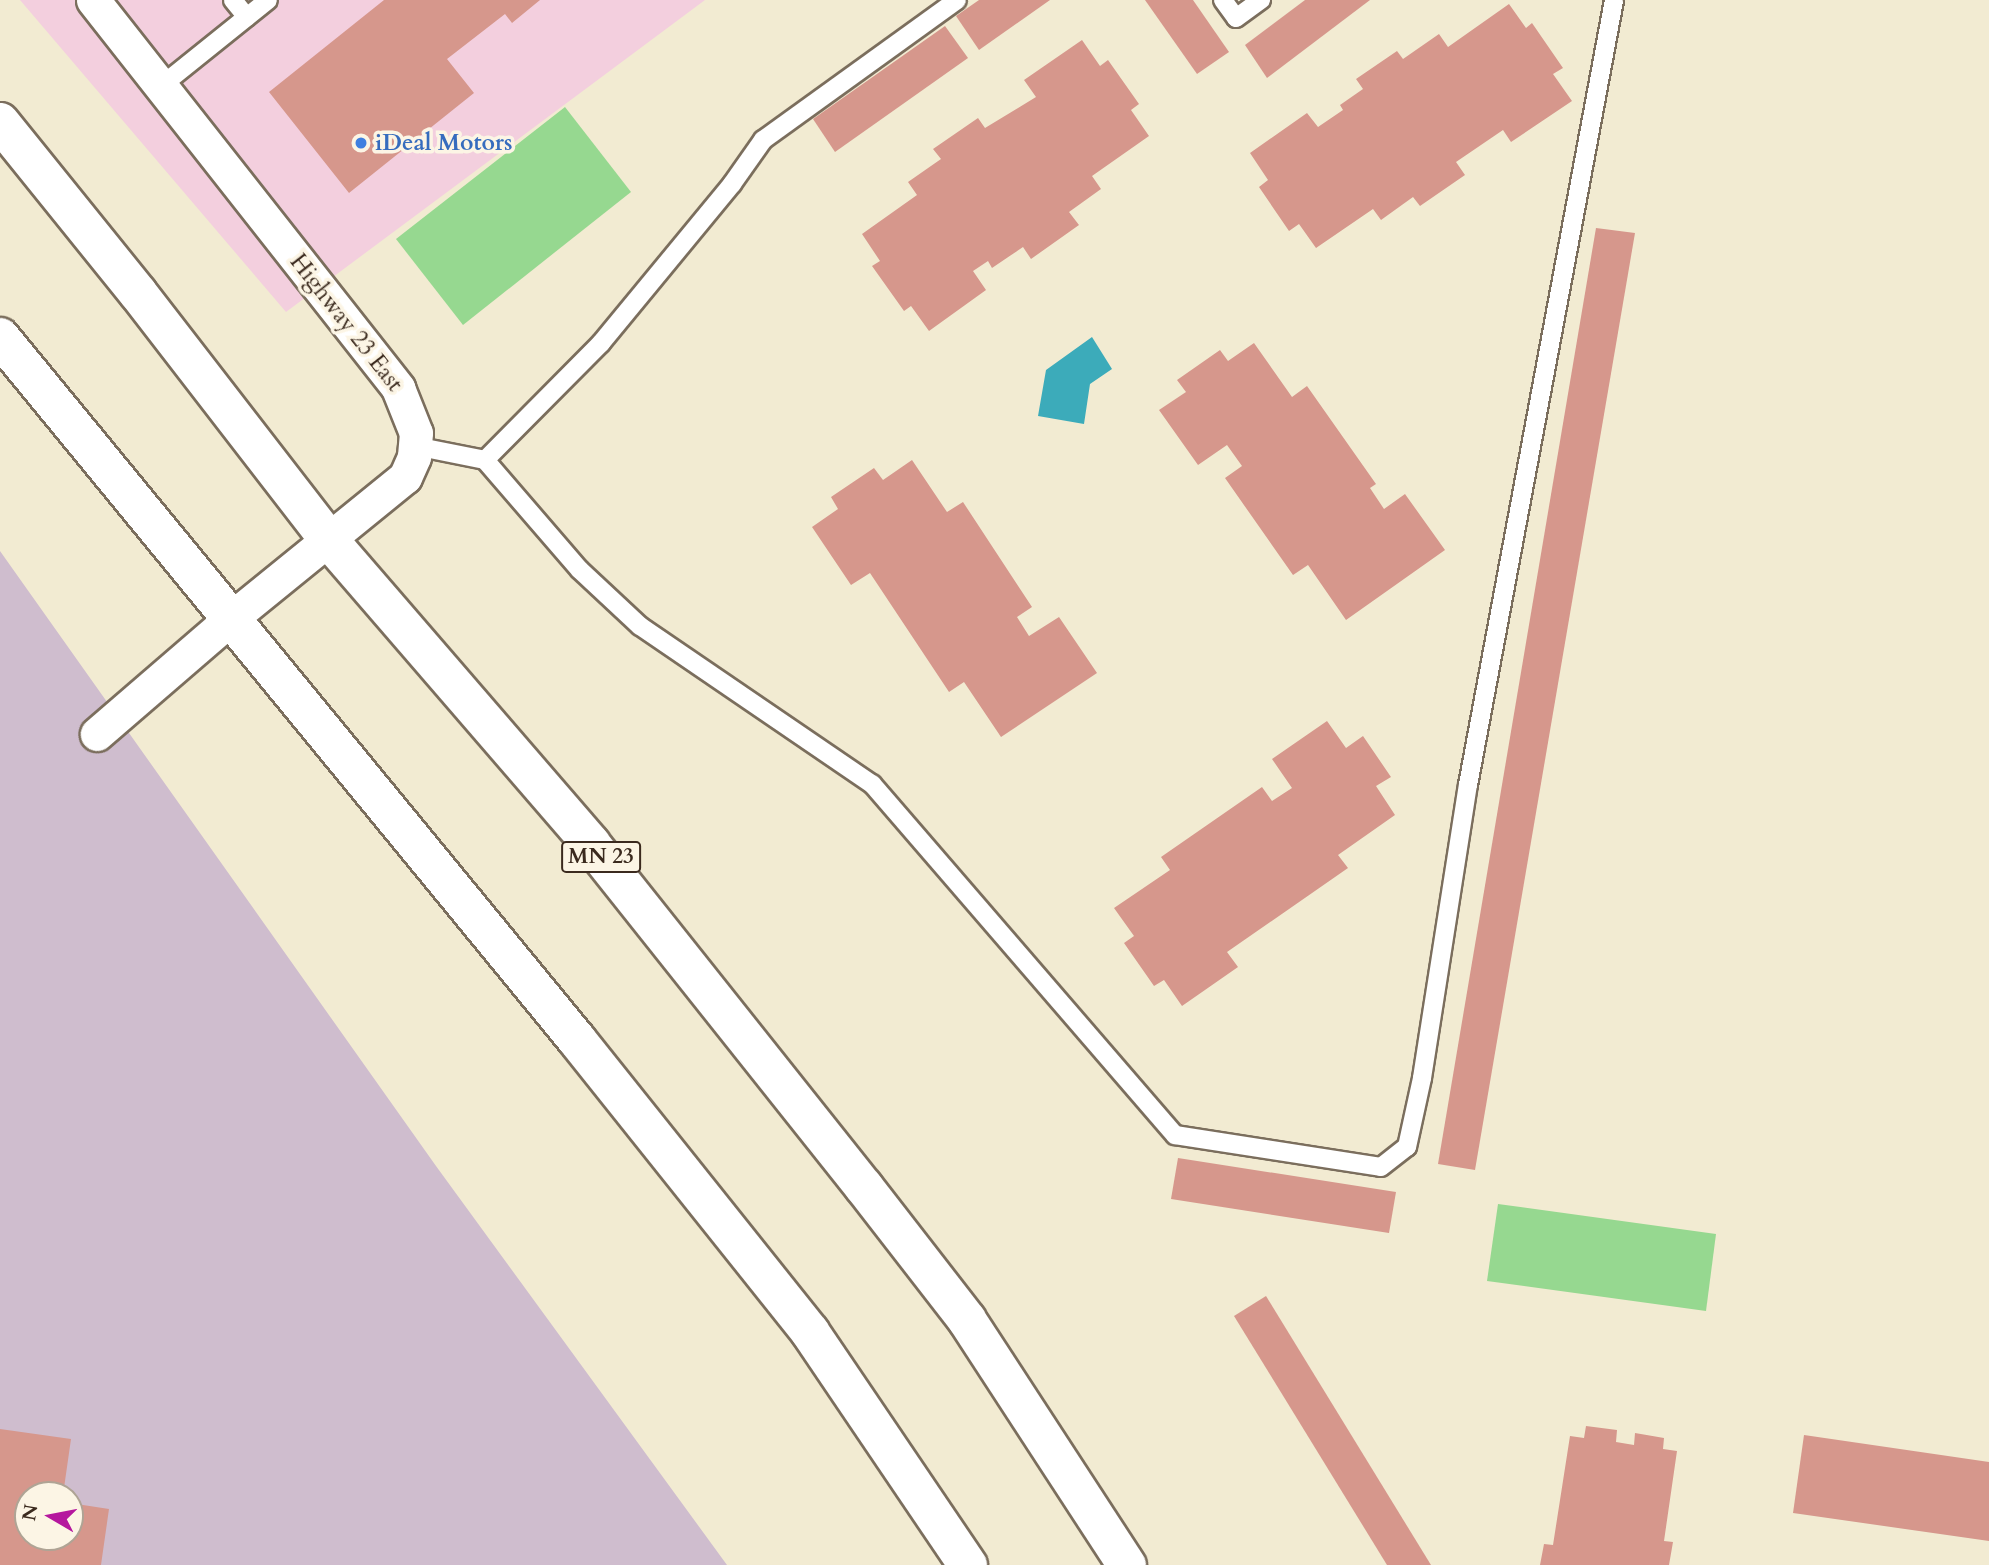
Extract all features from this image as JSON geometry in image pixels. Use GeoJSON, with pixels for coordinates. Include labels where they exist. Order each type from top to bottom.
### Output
{"type":"FeatureCollection","features":[{"type":"Feature","properties":{"kind":"highway","name":"MN 23"},"geometry":{"type":"LineString","coordinates":[[0,122],[138,293],[329,540],[591,844],[864,1187],[967,1320],[1127,1565]]}},
{"type":"Feature","properties":{"kind":"highway"},"geometry":{"type":"LineString","coordinates":[[0,337],[577,1040],[810,1332],[968,1565]]}},
{"type":"Feature","properties":{"kind":"street","name":"Highway 23 East"},"geometry":{"type":"LineString","coordinates":[[93,0],[398,387],[416,433],[415,446]]}},
{"type":"Feature","properties":{"kind":"street"},"geometry":{"type":"LineString","coordinates":[[97,734],[230,619],[405,477],[415,446]]}},
{"type":"Feature","properties":{"kind":"lane"},"geometry":{"type":"LineString","coordinates":[[233,0],[247,17]]}},
{"type":"Feature","properties":{"kind":"lane"},"geometry":{"type":"LineString","coordinates":[[161,86],[268,0]]}},
{"type":"Feature","properties":{"kind":"lane"},"geometry":{"type":"LineString","coordinates":[[485,460],[601,343],[732,184],[763,140],[957,0]]}},
{"type":"Feature","properties":{"kind":"lane"},"geometry":{"type":"LineString","coordinates":[[1223,0],[1236,18],[1261,0]]}},
{"type":"Feature","properties":{"kind":"lane"},"geometry":{"type":"LineString","coordinates":[[415,446],[485,460],[580,570],[640,626],[872,784],[1175,1135],[1381,1167],[1407,1147],[1422,1078],[1468,785],[1614,0]]}},
{"type":"Feature","properties":{"kind":"shaded area"},"geometry":{"type":"Polygon","coordinates":[[[20,0],[705,0],[286,312],[20,0]]]}},
{"type":"Feature","properties":{"kind":"shaded area"},"geometry":{"type":"Polygon","coordinates":[[[0,551],[436,1166],[727,1565],[0,1565],[0,551]]]}},
{"type":"Feature","properties":{"kind":"green space"},"geometry":{"type":"Polygon","coordinates":[[[565,107],[631,192],[463,325],[396,239],[565,107]]]}},
{"type":"Feature","properties":{"kind":"green space"},"geometry":{"type":"Polygon","coordinates":[[[1498,1204],[1716,1234],[1706,1311],[1487,1281],[1498,1204]]]}},
{"type":"Feature","properties":{"kind":"water"},"geometry":{"type":"Polygon","coordinates":[[[1092,337],[1112,369],[1090,384],[1084,424],[1038,416],[1046,370],[1092,337]]]}},
{"type":"Feature","properties":{"kind":"building","name":"iDeal Motors"},"geometry":{"type":"Polygon","coordinates":[[[384,0],[540,0],[512,23],[505,14],[447,59],[474,93],[349,193],[269,92],[384,0]]]}},
{"type":"Feature","properties":{"kind":"building"},"geometry":{"type":"Polygon","coordinates":[[[979,0],[1050,0],[979,50],[956,16],[979,0]]]}},
{"type":"Feature","properties":{"kind":"building"},"geometry":{"type":"Polygon","coordinates":[[[1145,0],[1193,0],[1229,52],[1197,74],[1145,0]]]}},
{"type":"Feature","properties":{"kind":"building"},"geometry":{"type":"Polygon","coordinates":[[[1305,0],[1370,0],[1267,78],[1245,45],[1305,0]]]}},
{"type":"Feature","properties":{"kind":"building"},"geometry":{"type":"Polygon","coordinates":[[[1509,4],[1526,28],[1532,23],[1563,68],[1553,74],[1572,101],[1511,142],[1503,130],[1456,162],[1465,175],[1420,206],[1413,197],[1381,220],[1373,209],[1316,248],[1299,224],[1289,231],[1259,187],[1268,180],[1250,153],[1307,113],[1318,127],[1343,110],[1340,105],[1363,89],[1356,79],[1397,51],[1403,59],[1439,34],[1448,47],[1509,4]]]}},
{"type":"Feature","properties":{"kind":"building"},"geometry":{"type":"Polygon","coordinates":[[[945,26],[968,58],[835,152],[813,119],[945,26]]]}},
{"type":"Feature","properties":{"kind":"building"},"geometry":{"type":"Polygon","coordinates":[[[1082,40],[1100,66],[1108,60],[1139,104],[1131,110],[1149,136],[1092,176],[1101,189],[1069,212],[1079,225],[1031,259],[1023,247],[992,268],[988,261],[973,271],[986,290],[929,331],[911,306],[904,311],[872,266],[880,261],[862,234],[917,195],[908,182],[941,159],[933,149],[978,118],[985,128],[1036,97],[1024,80],[1082,40]]]}},
{"type":"Feature","properties":{"kind":"building"},"geometry":{"type":"Polygon","coordinates":[[[1596,228],[1635,233],[1475,1170],[1438,1164],[1596,228]]]}},
{"type":"Feature","properties":{"kind":"building"},"geometry":{"type":"Polygon","coordinates":[[[1254,343],[1292,397],[1307,386],[1376,484],[1370,488],[1384,509],[1405,494],[1445,550],[1346,620],[1308,565],[1293,575],[1225,478],[1242,466],[1227,445],[1198,465],[1159,410],[1186,392],[1177,380],[1220,350],[1228,361],[1254,343]]]}},
{"type":"Feature","properties":{"kind":"building"},"geometry":{"type":"Polygon","coordinates":[[[912,460],[947,512],[963,502],[1032,607],[1017,617],[1029,636],[1059,617],[1097,673],[1001,737],[964,682],[949,692],[870,573],[851,585],[812,527],[838,509],[831,497],[874,468],[883,480],[912,460]]]}},
{"type":"Feature","properties":{"kind":"building"},"geometry":{"type":"Polygon","coordinates":[[[1327,721],[1346,748],[1363,736],[1391,777],[1376,786],[1395,815],[1338,855],[1348,868],[1227,952],[1238,967],[1182,1006],[1164,980],[1154,986],[1124,943],[1134,936],[1114,908],[1170,870],[1161,857],[1262,787],[1272,801],[1292,788],[1272,759],[1327,721]]]}},
{"type":"Feature","properties":{"kind":"building"},"geometry":{"type":"Polygon","coordinates":[[[1178,1158],[1396,1192],[1389,1233],[1171,1199],[1178,1158]]]}},
{"type":"Feature","properties":{"kind":"building"},"geometry":{"type":"Polygon","coordinates":[[[1266,1296],[1431,1565],[1387,1565],[1234,1316],[1266,1296]]]}},
{"type":"Feature","properties":{"kind":"building"},"geometry":{"type":"Polygon","coordinates":[[[1586,1426],[1617,1430],[1616,1442],[1634,1445],[1635,1433],[1664,1438],[1663,1449],[1677,1451],[1664,1541],[1673,1542],[1669,1565],[1540,1565],[1544,1544],[1553,1545],[1570,1436],[1584,1438],[1586,1426]]]}},
{"type":"Feature","properties":{"kind":"building"},"geometry":{"type":"Polygon","coordinates":[[[0,1429],[71,1439],[65,1481],[14,1481],[14,1551],[84,1551],[84,1505],[109,1509],[101,1565],[0,1565],[0,1429]]]}},
{"type":"Feature","properties":{"kind":"building"},"geometry":{"type":"Polygon","coordinates":[[[1804,1435],[1989,1462],[1989,1541],[1793,1513],[1804,1435]]]}},
{"type":"Feature","properties":{"kind":"place","name":"iDeal Motors"},"geometry":{"type":"Point","coordinates":[361,143]}}]}
